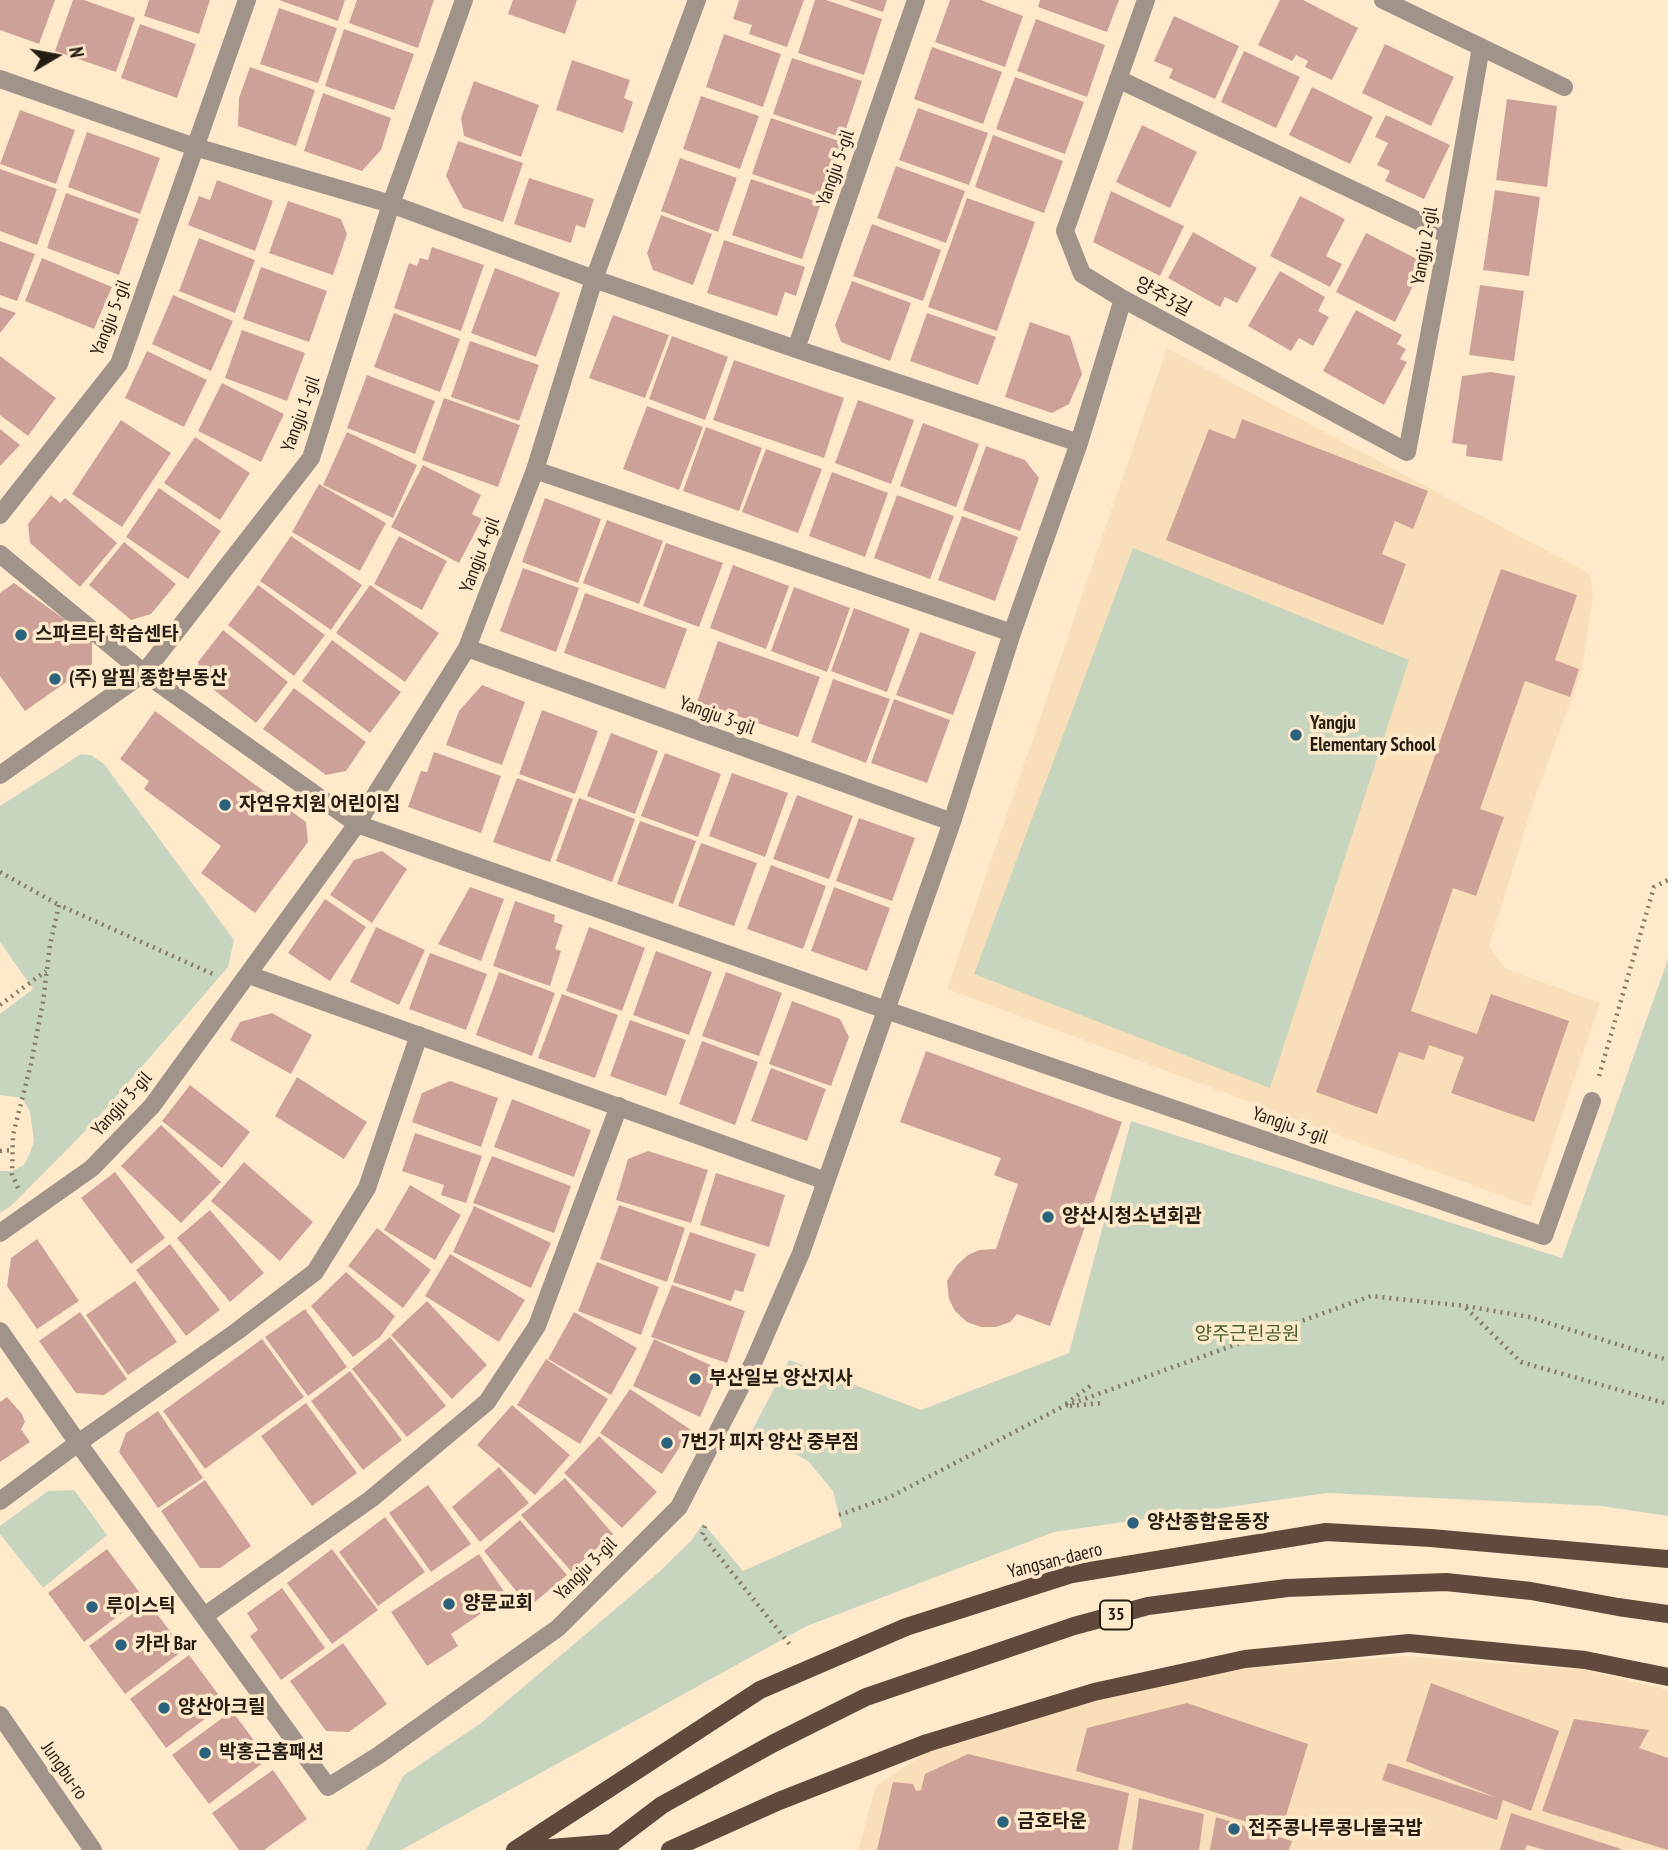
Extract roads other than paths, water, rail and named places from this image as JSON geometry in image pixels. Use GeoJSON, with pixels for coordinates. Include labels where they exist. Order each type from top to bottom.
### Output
{"type":"FeatureCollection","features":[{"type":"Feature","properties":{"kind":"main road","name":"Yangsan-daero"},"geometry":{"type":"LineString","coordinates":[[515,1850],[760,1689],[906,1627],[1072,1574],[1326,1532],[1431,1538],[1668,1559]]}},
{"type":"Feature","properties":{"kind":"main road","name":"35"},"geometry":{"type":"LineString","coordinates":[[610,1847],[662,1805],[774,1742],[866,1697],[1074,1626],[1148,1606],[1287,1588],[1446,1582],[1531,1591],[1668,1614]]}},
{"type":"Feature","properties":{"kind":"main road"},"geometry":{"type":"LineString","coordinates":[[670,1850],[779,1801],[926,1744],[1094,1692],[1245,1659],[1409,1643],[1585,1660],[1668,1677]]}},
{"type":"Feature","properties":{"kind":"main road"},"geometry":{"type":"LineString","coordinates":[[526,1850],[610,1847]]}},
{"type":"Feature","properties":{"kind":"street","name":"Yangju 5-gil"},"geometry":{"type":"LineString","coordinates":[[0,515],[119,364],[247,0]]}},
{"type":"Feature","properties":{"kind":"street","name":"Yangju 1-gil"},"geometry":{"type":"LineString","coordinates":[[0,775],[144,673],[311,458],[391,204],[464,0]]}},
{"type":"Feature","properties":{"kind":"street"},"geometry":{"type":"LineString","coordinates":[[594,279],[697,0]]}},
{"type":"Feature","properties":{"kind":"street","name":"Yangju 5-gil"},"geometry":{"type":"LineString","coordinates":[[796,349],[916,0]]}},
{"type":"Feature","properties":{"kind":"street","name":"양주3길"},"geometry":{"type":"LineString","coordinates":[[1146,0],[1065,231],[1082,274],[1122,299],[1407,452]]}},
{"type":"Feature","properties":{"kind":"street"},"geometry":{"type":"LineString","coordinates":[[1383,0],[1564,87]]}},
{"type":"Feature","properties":{"kind":"street","name":"Yangju 2-gil"},"geometry":{"type":"LineString","coordinates":[[1407,452],[1481,47]]}},
{"type":"Feature","properties":{"kind":"street"},"geometry":{"type":"LineString","coordinates":[[0,79],[195,147],[391,204],[594,279],[1079,443]]}},
{"type":"Feature","properties":{"kind":"street"},"geometry":{"type":"LineString","coordinates":[[1118,79],[1448,235]]}},
{"type":"Feature","properties":{"kind":"street","name":"Yangju 4-gil"},"geometry":{"type":"LineString","coordinates":[[357,824],[467,648],[534,470],[594,279]]}},
{"type":"Feature","properties":{"kind":"street","name":"Yangju 3-gil"},"geometry":{"type":"LineString","coordinates":[[0,1331],[328,1787],[379,1755],[558,1628],[679,1507],[754,1361],[801,1253],[1079,443],[1122,299]]}},
{"type":"Feature","properties":{"kind":"street"},"geometry":{"type":"LineString","coordinates":[[534,470],[1012,633]]}},
{"type":"Feature","properties":{"kind":"street"},"geometry":{"type":"LineString","coordinates":[[0,554],[144,673],[357,824],[886,1010]]}},
{"type":"Feature","properties":{"kind":"street","name":"Yangju 3-gil"},"geometry":{"type":"LineString","coordinates":[[467,648],[951,822]]}},
{"type":"Feature","properties":{"kind":"street","name":"Yangju 3-gil"},"geometry":{"type":"LineString","coordinates":[[0,1233],[92,1168],[152,1106],[357,824]]}},
{"type":"Feature","properties":{"kind":"street"},"geometry":{"type":"LineString","coordinates":[[244,980],[419,1035],[826,1181]]}},
{"type":"Feature","properties":{"kind":"street","name":"Yangju 3-gil"},"geometry":{"type":"LineString","coordinates":[[886,1010],[1545,1236],[1592,1101]]}},
{"type":"Feature","properties":{"kind":"street"},"geometry":{"type":"LineString","coordinates":[[0,1501],[315,1272],[367,1188],[419,1035]]}},
{"type":"Feature","properties":{"kind":"street"},"geometry":{"type":"LineString","coordinates":[[204,1616],[371,1499],[487,1402],[537,1326],[619,1107]]}},
{"type":"Feature","properties":{"kind":"street","name":"Jungbu-ro"},"geometry":{"type":"LineString","coordinates":[[0,1716],[93,1850]]}},
{"type":"Feature","properties":{"kind":"place","name":"스파르타 학습센타"},"geometry":{"type":"Point","coordinates":[21,635]}},
{"type":"Feature","properties":{"kind":"place","name":"(주) 알핌 종합부동산"},"geometry":{"type":"Point","coordinates":[55,679]}},
{"type":"Feature","properties":{"kind":"place","name":"Yangju Elementary School"},"geometry":{"type":"Point","coordinates":[1296,735]}},
{"type":"Feature","properties":{"kind":"place","name":"자연유치원 어린이집"},"geometry":{"type":"Point","coordinates":[225,805]}},
{"type":"Feature","properties":{"kind":"place","name":"양산시청소년회관"},"geometry":{"type":"Point","coordinates":[1048,1217]}},
{"type":"Feature","properties":{"kind":"place","name":"부산일보 양산지사"},"geometry":{"type":"Point","coordinates":[695,1379]}},
{"type":"Feature","properties":{"kind":"place","name":"7번가 피자 양산 중부점"},"geometry":{"type":"Point","coordinates":[667,1443]}},
{"type":"Feature","properties":{"kind":"place","name":"양산종합운동장"},"geometry":{"type":"Point","coordinates":[1133,1523]}},
{"type":"Feature","properties":{"kind":"place","name":"양문교회"},"geometry":{"type":"Point","coordinates":[449,1604]}},
{"type":"Feature","properties":{"kind":"place","name":"루이스틱"},"geometry":{"type":"Point","coordinates":[92,1607]}},
{"type":"Feature","properties":{"kind":"place","name":"카라 Bar"},"geometry":{"type":"Point","coordinates":[121,1645]}},
{"type":"Feature","properties":{"kind":"place","name":"양산아크릴"},"geometry":{"type":"Point","coordinates":[164,1708]}},
{"type":"Feature","properties":{"kind":"place","name":"박홍근홈패션"},"geometry":{"type":"Point","coordinates":[205,1753]}},
{"type":"Feature","properties":{"kind":"place","name":"금호타운"},"geometry":{"type":"Point","coordinates":[1003,1822]}},
{"type":"Feature","properties":{"kind":"place","name":"전주콩나루콩나물국밥"},"geometry":{"type":"Point","coordinates":[1234,1829]}},
{"type":"Feature","properties":{"kind":"park label","name":"양주근린공원"},"geometry":{"type":"Point","coordinates":[1247,1335]}}]}
